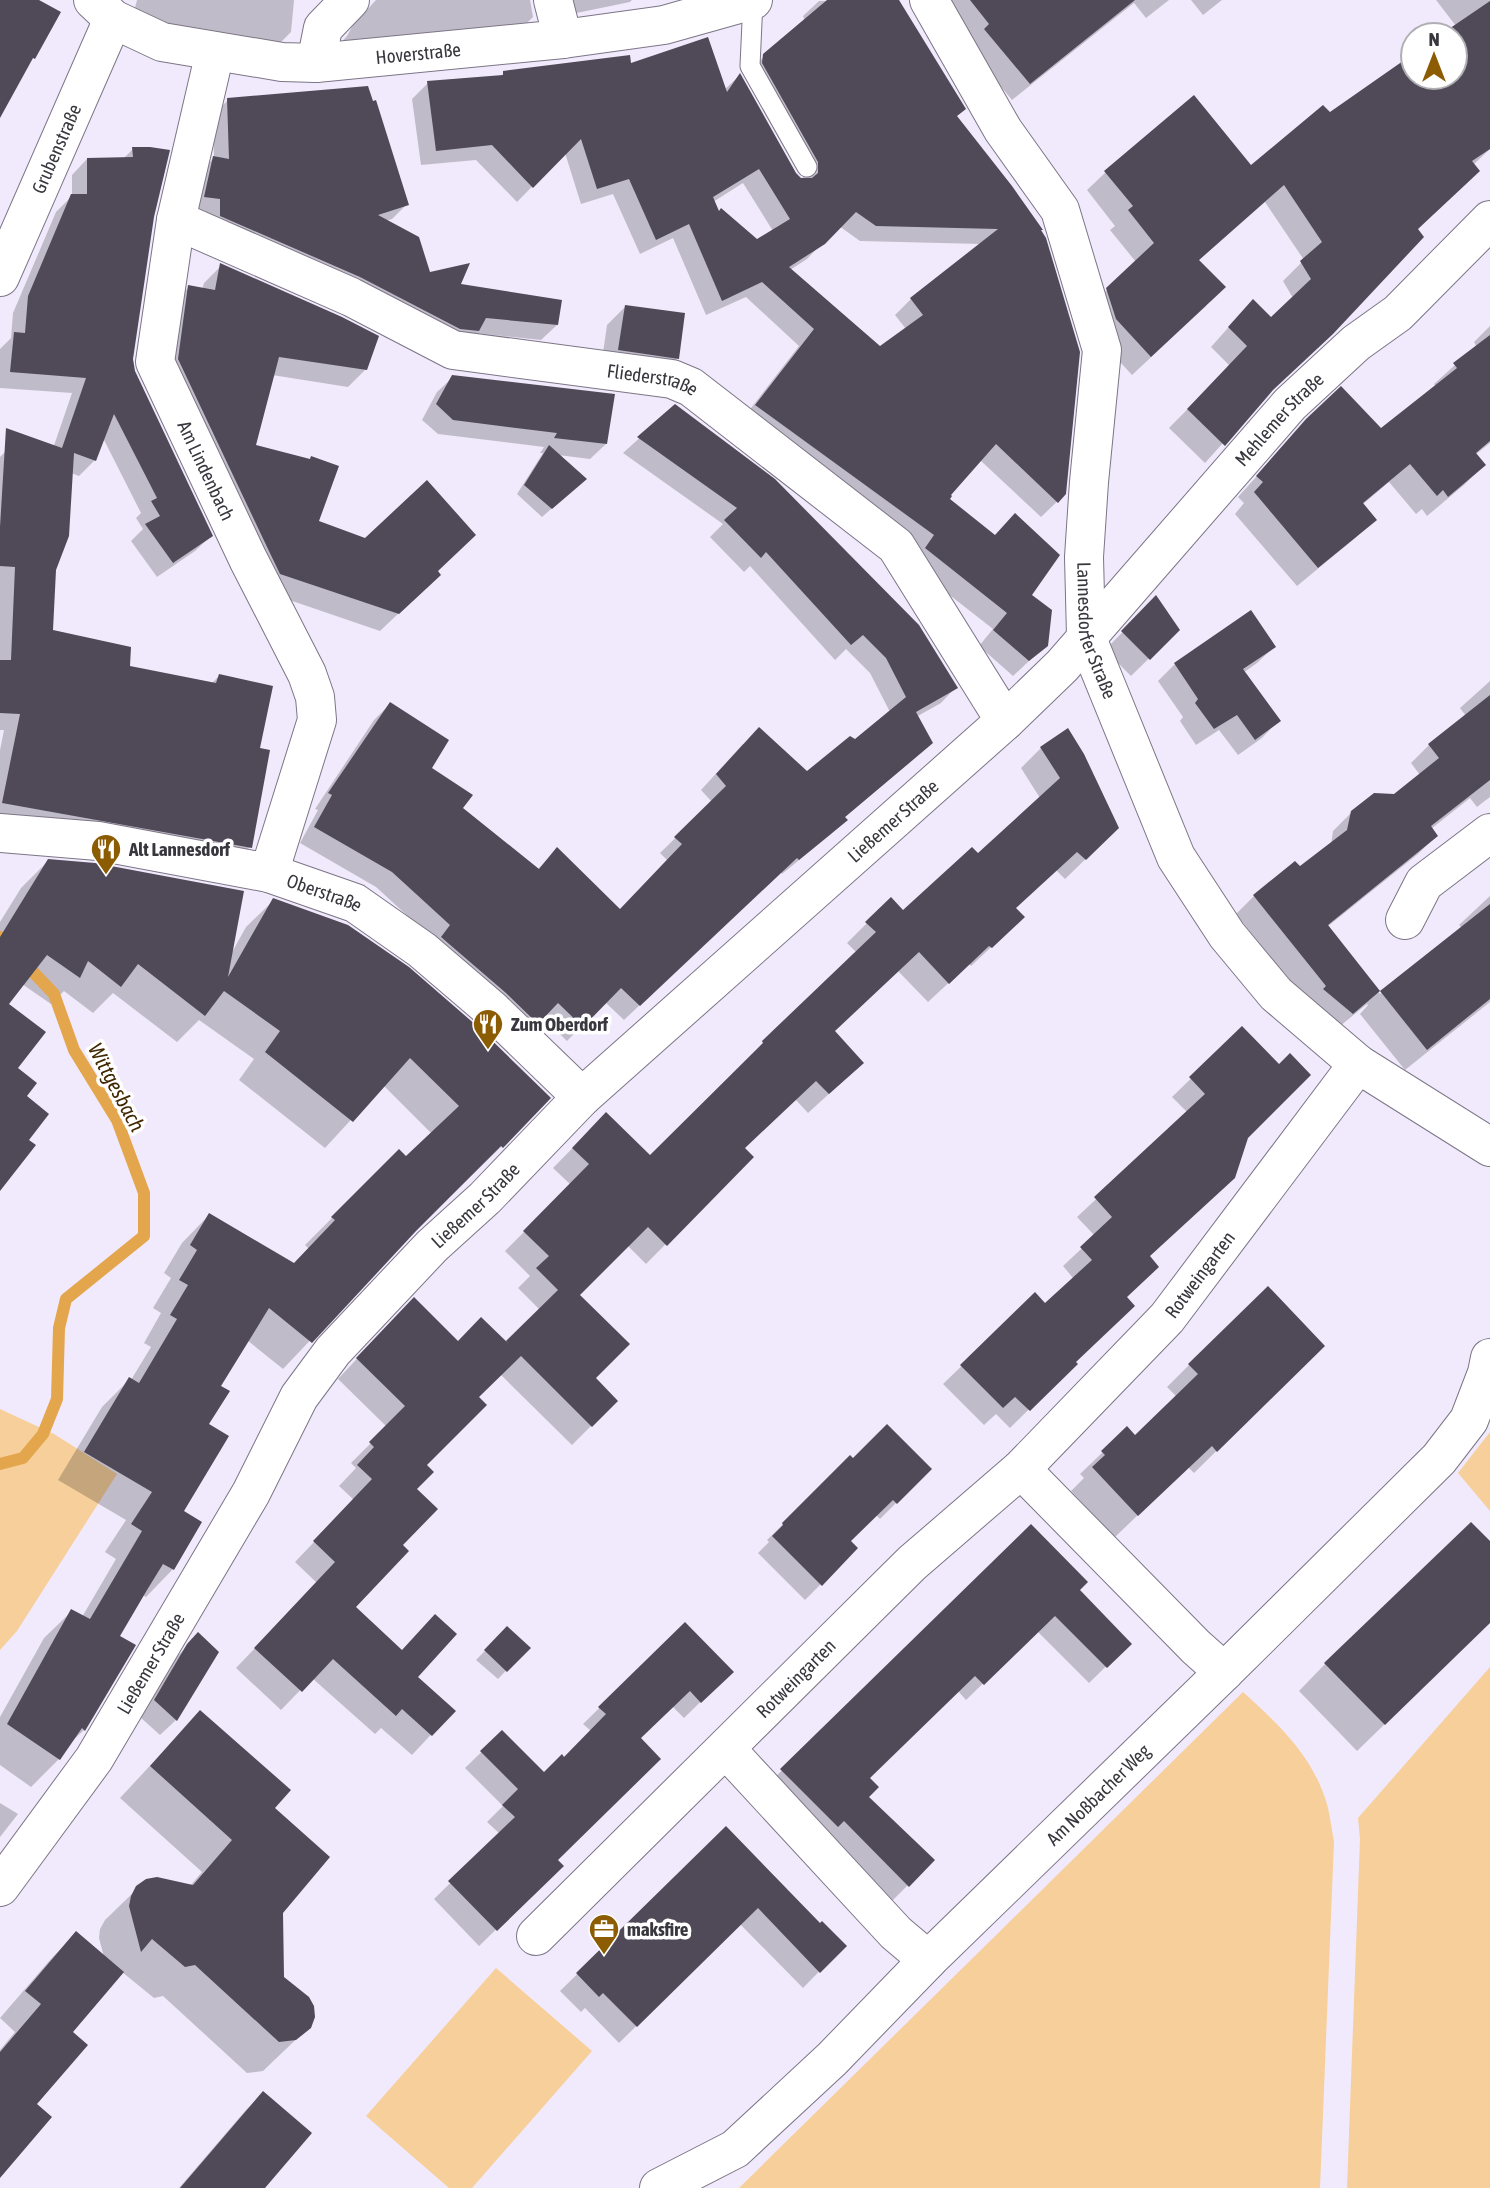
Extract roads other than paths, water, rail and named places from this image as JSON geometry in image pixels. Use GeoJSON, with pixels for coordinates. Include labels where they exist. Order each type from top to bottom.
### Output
{"type":"FeatureCollection","features":[{"type":"Feature","properties":{"kind":"street"},"geometry":{"type":"LineString","coordinates":[[316,63],[323,28],[351,0]]}},
{"type":"Feature","properties":{"kind":"street"},"geometry":{"type":"LineString","coordinates":[[553,0],[563,39]]}},
{"type":"Feature","properties":{"kind":"street","name":"Hoverstraße"},"geometry":{"type":"LineString","coordinates":[[103,9],[162,42],[212,65],[316,63],[563,39],[664,25],[753,0]]}},
{"type":"Feature","properties":{"kind":"street","name":"Lannesdorfer Straße"},"geometry":{"type":"LineString","coordinates":[[929,0],[1003,130],[1060,210],[1102,350],[1084,557],[1086,636],[1176,857],[1227,935],[1276,995],[1358,1065],[1490,1147]]}},
{"type":"Feature","properties":{"kind":"street","name":"Grubenstraße"},"geometry":{"type":"LineString","coordinates":[[0,277],[103,9]]}},
{"type":"Feature","properties":{"kind":"street","name":"Am Lindenbach"},"geometry":{"type":"LineString","coordinates":[[212,65],[176,220],[155,362],[242,548],[307,674],[315,697],[317,720],[269,873]]}},
{"type":"Feature","properties":{"kind":"street","name":"Fliederstraße"},"geometry":{"type":"LineString","coordinates":[[176,220],[351,297],[453,350],[672,379],[691,387],[896,546],[1005,721]]}},
{"type":"Feature","properties":{"kind":"street","name":"Mehlemer Straße"},"geometry":{"type":"LineString","coordinates":[[1086,636],[1290,404],[1356,342],[1398,313],[1490,220]]}},
{"type":"Feature","properties":{"kind":"street","name":"Ließemer Straße"},"geometry":{"type":"LineString","coordinates":[[0,1887],[93,1759],[251,1493],[299,1397],[333,1350],[432,1246],[485,1198],[582,1097],[1005,721],[1062,666],[1086,636]]}},
{"type":"Feature","properties":{"kind":"street","name":"Oberstraße"},"geometry":{"type":"LineString","coordinates":[[0,833],[98,841],[269,873],[355,903],[422,950],[492,1010],[582,1097]]}},
{"type":"Feature","properties":{"kind":"street"},"geometry":{"type":"LineString","coordinates":[[1405,920],[1424,883],[1490,833]]}},
{"type":"Feature","properties":{"kind":"street","name":"Rotweingarten"},"geometry":{"type":"LineString","coordinates":[[536,1936],[912,1563],[1021,1469],[1167,1318],[1358,1065]]}},
{"type":"Feature","properties":{"kind":"street","name":"Am Noßbacher Weg"},"geometry":{"type":"LineString","coordinates":[[659,2188],[736,2149],[832,2059],[928,1960],[1439,1459],[1469,1420],[1490,1358]]}},
{"type":"Feature","properties":{"kind":"street"},"geometry":{"type":"LineString","coordinates":[[1021,1469],[1196,1647],[1224,1672]]}},
{"type":"Feature","properties":{"kind":"street"},"geometry":{"type":"LineString","coordinates":[[726,1749],[896,1933],[928,1960]]}},
{"type":"Feature","properties":{"kind":"lane"},"geometry":{"type":"LineString","coordinates":[[753,0],[750,66],[807,167]]}},
{"type":"Feature","properties":{"kind":"waterway","name":"Wittgesbach"},"geometry":{"type":"LineString","coordinates":[[0,937],[54,994],[74,1050],[117,1120],[144,1193],[144,1236],[66,1299],[59,1328],[57,1399],[43,1434],[23,1458],[0,1464]]}},
{"type":"Feature","properties":{"kind":"place","name":"Alt Lannesdorf"},"geometry":{"type":"Point","coordinates":[106,876]}},
{"type":"Feature","properties":{"kind":"place","name":"Zum Oberdorf"},"geometry":{"type":"Point","coordinates":[488,1051]}},
{"type":"Feature","properties":{"kind":"place","name":"maksfire"},"geometry":{"type":"Point","coordinates":[604,1956]}}]}
